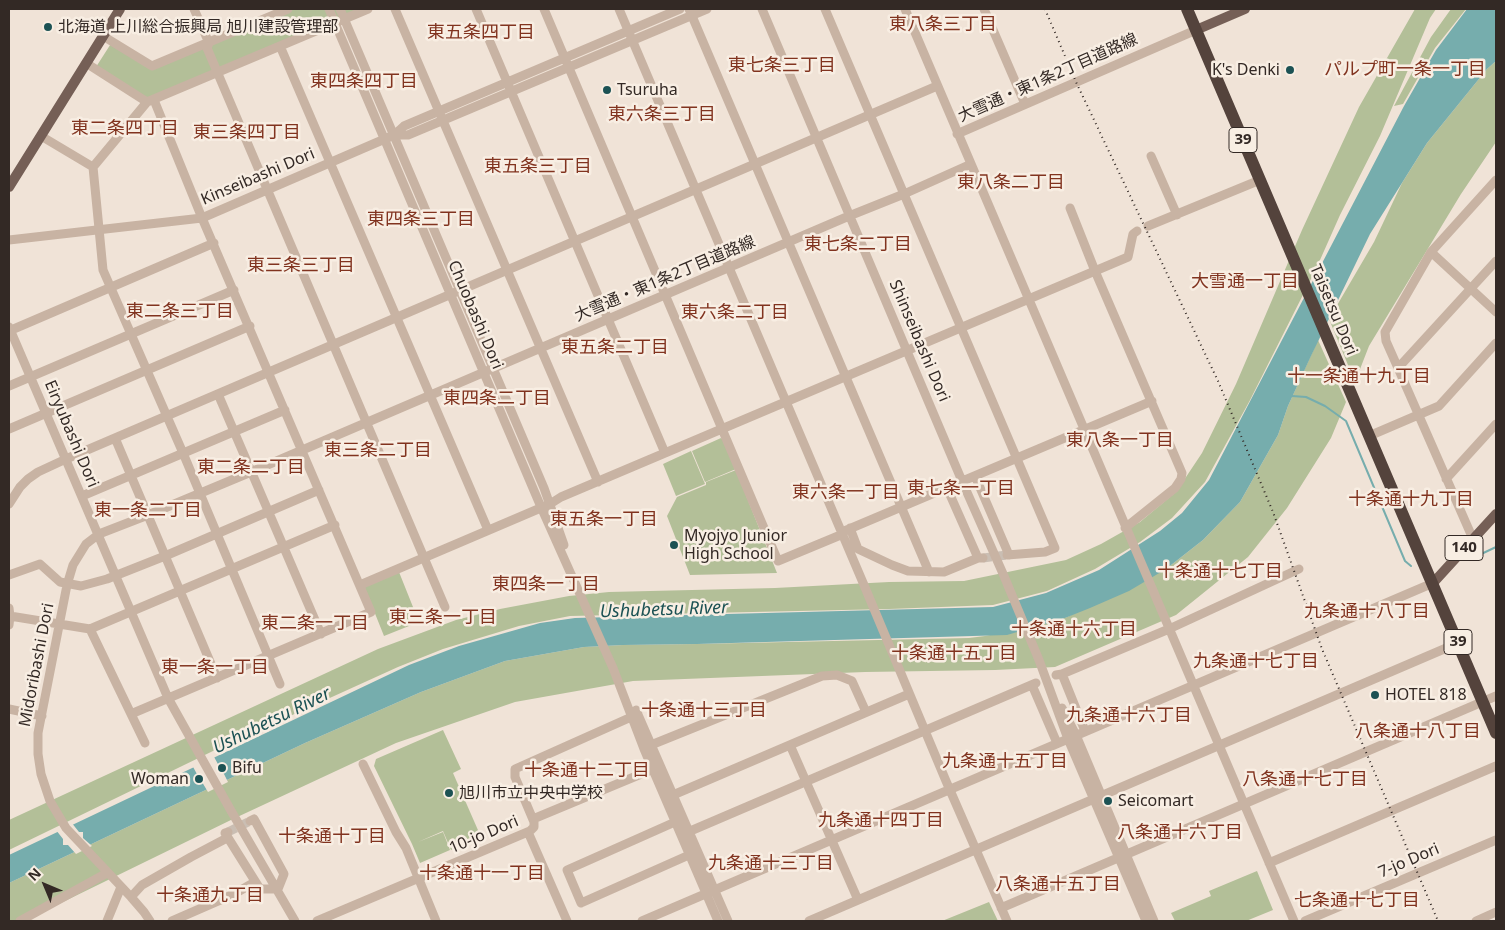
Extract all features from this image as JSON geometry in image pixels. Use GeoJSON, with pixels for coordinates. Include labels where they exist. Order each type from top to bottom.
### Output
{"type":"FeatureCollection","features":[{"type":"Feature","properties":{"kind":"highway","name":"Taisetsu Dori"},"geometry":{"type":"LineString","coordinates":[[1187,9],[1496,733]]}},
{"type":"Feature","properties":{"kind":"main road"},"geometry":{"type":"LineString","coordinates":[[9,187],[120,9]]}},
{"type":"Feature","properties":{"kind":"main road"},"geometry":{"type":"LineString","coordinates":[[1196,30],[1245,9]]}},
{"type":"Feature","properties":{"kind":"main road","name":"140"},"geometry":{"type":"LineString","coordinates":[[1433,583],[1496,514]]}},
{"type":"Feature","properties":{"kind":"street"},"geometry":{"type":"LineString","coordinates":[[194,9],[208,43],[207,48],[445,607]]}},
{"type":"Feature","properties":{"kind":"street"},"geometry":{"type":"LineString","coordinates":[[103,36],[152,66],[208,43],[267,13],[288,9]]}},
{"type":"Feature","properties":{"kind":"street","name":"Chuobashi Dori"},"geometry":{"type":"LineString","coordinates":[[328,9],[484,372],[546,505]]}},
{"type":"Feature","properties":{"kind":"street","name":"Chuobashi Dori"},"geometry":{"type":"LineString","coordinates":[[340,9],[493,368],[582,598],[635,715]]}},
{"type":"Feature","properties":{"kind":"street"},"geometry":{"type":"LineString","coordinates":[[280,684],[183,453],[103,270],[93,167],[150,101],[368,9]]}},
{"type":"Feature","properties":{"kind":"street"},"geometry":{"type":"LineString","coordinates":[[395,9],[598,482]]}},
{"type":"Feature","properties":{"kind":"street"},"geometry":{"type":"LineString","coordinates":[[476,9],[665,453]]}},
{"type":"Feature","properties":{"kind":"street"},"geometry":{"type":"LineString","coordinates":[[544,9],[778,561],[1152,401]]}},
{"type":"Feature","properties":{"kind":"street"},"geometry":{"type":"LineString","coordinates":[[619,9],[786,402],[845,531],[864,584],[907,690],[1007,921]]}},
{"type":"Feature","properties":{"kind":"street","name":"Kinseibashi Dori"},"geometry":{"type":"LineString","coordinates":[[394,136],[404,126],[680,9]]}},
{"type":"Feature","properties":{"kind":"street","name":"Kinseibashi Dori"},"geometry":{"type":"LineString","coordinates":[[9,240],[202,218],[384,140],[394,136],[408,135],[443,121],[632,40],[690,12],[707,9]]}},
{"type":"Feature","properties":{"kind":"street","name":"Shinseibashi Dori"},"geometry":{"type":"LineString","coordinates":[[762,9],[1072,737]]}},
{"type":"Feature","properties":{"kind":"street"},"geometry":{"type":"LineString","coordinates":[[825,9],[1054,548],[1045,552],[1008,555],[975,476]]}},
{"type":"Feature","properties":{"kind":"street"},"geometry":{"type":"LineString","coordinates":[[904,9],[957,134]]}},
{"type":"Feature","properties":{"kind":"street"},"geometry":{"type":"LineString","coordinates":[[984,9],[1025,104]]}},
{"type":"Feature","properties":{"kind":"street"},"geometry":{"type":"LineString","coordinates":[[690,12],[929,572]]}},
{"type":"Feature","properties":{"kind":"street","name":"大雪通・東1条2丁目道路線"},"geometry":{"type":"LineString","coordinates":[[99,534],[200,494],[971,164],[957,134],[1196,30]]}},
{"type":"Feature","properties":{"kind":"street"},"geometry":{"type":"LineString","coordinates":[[280,46],[488,530]]}},
{"type":"Feature","properties":{"kind":"street"},"geometry":{"type":"LineString","coordinates":[[86,63],[150,101],[250,326],[371,612],[131,714]]}},
{"type":"Feature","properties":{"kind":"street"},"geometry":{"type":"LineString","coordinates":[[10,501],[28,479],[66,458],[937,86]]}},
{"type":"Feature","properties":{"kind":"street"},"geometry":{"type":"LineString","coordinates":[[41,136],[93,167]]}},
{"type":"Feature","properties":{"kind":"street"},"geometry":{"type":"LineString","coordinates":[[1152,156],[1177,215]]}},
{"type":"Feature","properties":{"kind":"street"},"geometry":{"type":"LineString","coordinates":[[971,164],[1294,921]]}},
{"type":"Feature","properties":{"kind":"street"},"geometry":{"type":"LineString","coordinates":[[1148,226],[1260,180]]}},
{"type":"Feature","properties":{"kind":"street"},"geometry":{"type":"LineString","coordinates":[[1473,539],[1386,341],[1385,332],[1431,252],[1496,180]]}},
{"type":"Feature","properties":{"kind":"street"},"geometry":{"type":"LineString","coordinates":[[1070,208],[1182,476],[1178,484],[1168,494],[1125,528]]}},
{"type":"Feature","properties":{"kind":"street"},"geometry":{"type":"LineString","coordinates":[[360,585],[723,428],[846,378],[1128,257],[1133,234],[1138,231]]}},
{"type":"Feature","properties":{"kind":"street"},"geometry":{"type":"LineString","coordinates":[[9,330],[214,243]]}},
{"type":"Feature","properties":{"kind":"street"},"geometry":{"type":"LineString","coordinates":[[1431,252],[1496,312]]}},
{"type":"Feature","properties":{"kind":"street"},"geometry":{"type":"LineString","coordinates":[[1398,368],[1496,262]]}},
{"type":"Feature","properties":{"kind":"street"},"geometry":{"type":"LineString","coordinates":[[9,386],[234,290]]}},
{"type":"Feature","properties":{"kind":"street"},"geometry":{"type":"LineString","coordinates":[[9,429],[250,326]]}},
{"type":"Feature","properties":{"kind":"street","name":"Eiryubashi Dori"},"geometry":{"type":"LineString","coordinates":[[9,330],[99,534],[130,612],[168,698],[278,890]]}},
{"type":"Feature","properties":{"kind":"street"},"geometry":{"type":"LineString","coordinates":[[1369,436],[1419,416],[1438,406],[1496,343]]}},
{"type":"Feature","properties":{"kind":"street"},"geometry":{"type":"LineString","coordinates":[[218,394],[321,634]]}},
{"type":"Feature","properties":{"kind":"street"},"geometry":{"type":"LineString","coordinates":[[82,496],[285,410]]}},
{"type":"Feature","properties":{"kind":"street"},"geometry":{"type":"LineString","coordinates":[[1446,479],[1496,424]]}},
{"type":"Feature","properties":{"kind":"street"},"geometry":{"type":"LineString","coordinates":[[115,438],[217,678]]}},
{"type":"Feature","properties":{"kind":"street"},"geometry":{"type":"LineString","coordinates":[[845,531],[858,549],[908,571],[944,572],[981,558],[947,488]]}},
{"type":"Feature","properties":{"kind":"street"},"geometry":{"type":"LineString","coordinates":[[9,575],[40,564],[60,582],[67,585],[81,586],[115,576],[165,556],[320,490]]}},
{"type":"Feature","properties":{"kind":"street"},"geometry":{"type":"LineString","coordinates":[[9,616],[90,629],[335,525]]}},
{"type":"Feature","properties":{"kind":"street","name":"Midoribashi Dori"},"geometry":{"type":"LineString","coordinates":[[99,534],[86,544],[79,553],[67,585],[38,733],[38,754],[41,774],[54,809],[66,828],[104,869]]}},
{"type":"Feature","properties":{"kind":"street"},"geometry":{"type":"LineString","coordinates":[[1085,731],[1059,674],[1169,629],[1300,569]]}},
{"type":"Feature","properties":{"kind":"street"},"geometry":{"type":"LineString","coordinates":[[642,921],[1433,583]]}},
{"type":"Feature","properties":{"kind":"street"},"geometry":{"type":"LineString","coordinates":[[90,629],[145,744]]}},
{"type":"Feature","properties":{"kind":"street"},"geometry":{"type":"LineString","coordinates":[[809,921],[1458,642]]}},
{"type":"Feature","properties":{"kind":"street"},"geometry":{"type":"LineString","coordinates":[[648,747],[822,676],[837,675],[852,681],[866,712]]}},
{"type":"Feature","properties":{"kind":"street"},"geometry":{"type":"LineString","coordinates":[[685,834],[1034,684],[1057,743]]}},
{"type":"Feature","properties":{"kind":"street"},"geometry":{"type":"LineString","coordinates":[[673,795],[866,712],[907,690]]}},
{"type":"Feature","properties":{"kind":"street"},"geometry":{"type":"LineString","coordinates":[[1001,908],[1496,696]]}},
{"type":"Feature","properties":{"kind":"street"},"geometry":{"type":"LineString","coordinates":[[9,710],[42,716]]}},
{"type":"Feature","properties":{"kind":"street"},"geometry":{"type":"LineString","coordinates":[[635,715],[675,822],[685,834],[689,855],[728,921]]}},
{"type":"Feature","properties":{"kind":"street","name":"10-jo Dori"},"geometry":{"type":"LineString","coordinates":[[317,921],[528,832],[534,827],[533,819],[515,777],[515,769],[635,715]]}},
{"type":"Feature","properties":{"kind":"street"},"geometry":{"type":"LineString","coordinates":[[1072,737],[1146,919]]}},
{"type":"Feature","properties":{"kind":"street"},"geometry":{"type":"LineString","coordinates":[[790,745],[858,900]]}},
{"type":"Feature","properties":{"kind":"street"},"geometry":{"type":"LineString","coordinates":[[363,764],[396,832],[406,848],[436,921]]}},
{"type":"Feature","properties":{"kind":"street"},"geometry":{"type":"LineString","coordinates":[[1269,863],[1496,766]]}},
{"type":"Feature","properties":{"kind":"street"},"geometry":{"type":"LineString","coordinates":[[533,819],[656,767]]}},
{"type":"Feature","properties":{"kind":"street"},"geometry":{"type":"LineString","coordinates":[[656,767],[673,795],[685,834],[710,892],[718,921]]}},
{"type":"Feature","properties":{"kind":"street"},"geometry":{"type":"LineString","coordinates":[[250,821],[254,819],[284,874],[278,890],[295,921]]}},
{"type":"Feature","properties":{"kind":"street"},"geometry":{"type":"LineString","coordinates":[[675,822],[567,870],[577,895],[581,903],[689,855]]}},
{"type":"Feature","properties":{"kind":"street"},"geometry":{"type":"LineString","coordinates":[[528,832],[567,921]]}},
{"type":"Feature","properties":{"kind":"street"},"geometry":{"type":"LineString","coordinates":[[131,897],[142,885],[228,835],[260,889],[278,890]]}},
{"type":"Feature","properties":{"kind":"street","name":"7-jo Dori"},"geometry":{"type":"LineString","coordinates":[[1305,921],[1496,840]]}},
{"type":"Feature","properties":{"kind":"street"},"geometry":{"type":"LineString","coordinates":[[20,921],[28,919],[104,869],[131,897],[150,921]]}},
{"type":"Feature","properties":{"kind":"street"},"geometry":{"type":"LineString","coordinates":[[172,921],[234,894],[255,882]]}},
{"type":"Feature","properties":{"kind":"street"},"geometry":{"type":"LineString","coordinates":[[107,921],[121,887]]}},
{"type":"Feature","properties":{"kind":"street"},"geometry":{"type":"LineString","coordinates":[[1476,921],[1496,912]]}},
{"type":"Feature","properties":{"kind":"green space"},"geometry":{"type":"Polygon","coordinates":[[[288,9],[370,9],[147,102],[96,67],[112,42],[152,66],[288,9]]]}},
{"type":"Feature","properties":{"kind":"green space"},"geometry":{"type":"Polygon","coordinates":[[[1415,9],[1436,9],[1430,18],[1380,136],[1340,215],[1316,269],[1249,402],[1205,482],[1172,518],[1140,542],[1095,569],[1047,591],[993,605],[570,616],[519,626],[443,649],[398,667],[213,751],[9,850],[9,820],[378,649],[456,620],[500,609],[569,596],[609,592],[964,581],[1066,560],[1101,544],[1140,522],[1176,492],[1202,453],[1236,384],[1302,230],[1359,107],[1415,9]]]}},
{"type":"Feature","properties":{"kind":"green space"},"geometry":{"type":"Polygon","coordinates":[[[1451,9],[1466,9],[1435,48],[1403,104],[1394,106],[1431,37],[1451,9]]]}},
{"type":"Feature","properties":{"kind":"green space"},"geometry":{"type":"Polygon","coordinates":[[[1496,61],[1496,142],[1461,194],[1369,346],[1355,382],[1329,319],[1374,242],[1402,183],[1427,143],[1487,69],[1496,61]]]}},
{"type":"Feature","properties":{"kind":"green space"},"geometry":{"type":"Polygon","coordinates":[[[1318,340],[1346,402],[1331,438],[1287,508],[1248,557],[1176,615],[1055,667],[633,681],[515,702],[396,743],[233,819],[24,921],[9,921],[9,883],[305,743],[421,692],[505,661],[584,647],[623,645],[969,638],[1041,625],[1065,618],[1166,569],[1203,540],[1240,502],[1278,435],[1288,406],[1318,340]]]}},
{"type":"Feature","properties":{"kind":"green space"},"geometry":{"type":"Polygon","coordinates":[[[721,438],[736,469],[705,482],[692,451],[721,438]]]}},
{"type":"Feature","properties":{"kind":"green space"},"geometry":{"type":"Polygon","coordinates":[[[691,451],[705,484],[676,496],[663,464],[691,451]]]}},
{"type":"Feature","properties":{"kind":"green space"},"geometry":{"type":"Polygon","coordinates":[[[736,470],[777,573],[690,575],[667,516],[677,497],[706,485],[706,482],[736,470]]]}},
{"type":"Feature","properties":{"kind":"green space"},"geometry":{"type":"Polygon","coordinates":[[[399,572],[419,622],[384,636],[364,586],[399,572]]]}},
{"type":"Feature","properties":{"kind":"green space"},"geometry":{"type":"Polygon","coordinates":[[[443,730],[461,769],[453,773],[481,837],[451,850],[443,831],[418,842],[443,832],[450,850],[420,863],[374,766],[376,759],[443,730]]]}},
{"type":"Feature","properties":{"kind":"green space"},"geometry":{"type":"Polygon","coordinates":[[[1257,871],[1273,910],[1246,921],[1175,921],[1171,913],[1211,896],[1209,891],[1257,871]]]}},
{"type":"Feature","properties":{"kind":"green space"},"geometry":{"type":"Polygon","coordinates":[[[989,902],[998,921],[942,921],[989,902]]]}},
{"type":"Feature","properties":{"kind":"water"},"geometry":{"type":"Polygon","coordinates":[[[1467,9],[1496,9],[1496,61],[1487,69],[1427,143],[1370,234],[1288,406],[1278,435],[1240,502],[1203,540],[1166,569],[1129,591],[1090,608],[1065,618],[1007,635],[584,647],[505,661],[421,692],[305,743],[9,883],[9,855],[409,665],[459,646],[540,623],[575,618],[993,607],[1046,593],[1099,570],[1160,531],[1182,513],[1209,480],[1404,106],[1436,50],[1467,9]]]}},
{"type":"Feature","properties":{"kind":"pier"},"geometry":{"type":"Polygon","coordinates":[[[213,755],[219,766],[224,767],[223,772],[228,782],[208,792],[202,782],[197,781],[198,776],[192,765],[213,755]]]}},
{"type":"Feature","properties":{"kind":"pier"},"geometry":{"type":"Polygon","coordinates":[[[71,822],[79,832],[83,832],[83,838],[92,846],[76,854],[68,845],[63,845],[63,839],[56,830],[71,822]]]}},
{"type":"Feature","properties":{"kind":"waterway"},"geometry":{"type":"LineString","coordinates":[[1292,396],[1306,397],[1325,406],[1346,421],[1405,561],[1411,566]]}},
{"type":"Feature","properties":{"kind":"waterway"},"geometry":{"type":"LineString","coordinates":[[1477,556],[1496,547]]}},
{"type":"Feature","properties":{"kind":"tunnel"},"geometry":{"type":"LineString","coordinates":[[983,558],[1007,555]]}},
{"type":"Feature","properties":{"kind":"tunnel"},"geometry":{"type":"LineString","coordinates":[[228,832],[250,821]]}},
{"type":"Feature","properties":{"kind":"railway"},"geometry":{"type":"LineString","coordinates":[[1045,9],[1076,82],[1218,381],[1273,512],[1322,649],[1438,921]]}},
{"type":"Feature","properties":{"kind":"place","name":"北海道 上川総合振興局 旭川建設管理部"},"geometry":{"type":"Point","coordinates":[48,27]}},
{"type":"Feature","properties":{"kind":"place","name":"K's Denki"},"geometry":{"type":"Point","coordinates":[1290,70]}},
{"type":"Feature","properties":{"kind":"place","name":"Tsuruha"},"geometry":{"type":"Point","coordinates":[607,90]}},
{"type":"Feature","properties":{"kind":"place","name":"Myojyo Junior High School"},"geometry":{"type":"Point","coordinates":[674,545]}},
{"type":"Feature","properties":{"kind":"place","name":"HOTEL 818"},"geometry":{"type":"Point","coordinates":[1375,695]}},
{"type":"Feature","properties":{"kind":"place","name":"Bifu"},"geometry":{"type":"Point","coordinates":[222,768]}},
{"type":"Feature","properties":{"kind":"place","name":"Woman"},"geometry":{"type":"Point","coordinates":[199,779]}},
{"type":"Feature","properties":{"kind":"place","name":"旭川市立中央中学校"},"geometry":{"type":"Point","coordinates":[449,793]}},
{"type":"Feature","properties":{"kind":"place","name":"Seicomart"},"geometry":{"type":"Point","coordinates":[1108,801]}},
{"type":"Feature","properties":{"kind":"district","name":"東八条三丁目"},"geometry":{"type":"Point","coordinates":[943,25]}},
{"type":"Feature","properties":{"kind":"district","name":"東五条四丁目"},"geometry":{"type":"Point","coordinates":[481,33]}},
{"type":"Feature","properties":{"kind":"district","name":"東七条三丁目"},"geometry":{"type":"Point","coordinates":[782,66]}},
{"type":"Feature","properties":{"kind":"district","name":"パルプ町一条一丁目"},"geometry":{"type":"Point","coordinates":[1405,70]}},
{"type":"Feature","properties":{"kind":"district","name":"東四条四丁目"},"geometry":{"type":"Point","coordinates":[364,82]}},
{"type":"Feature","properties":{"kind":"district","name":"東六条三丁目"},"geometry":{"type":"Point","coordinates":[662,115]}},
{"type":"Feature","properties":{"kind":"district","name":"東二条四丁目"},"geometry":{"type":"Point","coordinates":[125,129]}},
{"type":"Feature","properties":{"kind":"district","name":"東三条四丁目"},"geometry":{"type":"Point","coordinates":[247,133]}},
{"type":"Feature","properties":{"kind":"district","name":"東五条三丁目"},"geometry":{"type":"Point","coordinates":[538,167]}},
{"type":"Feature","properties":{"kind":"district","name":"東八条二丁目"},"geometry":{"type":"Point","coordinates":[1011,183]}},
{"type":"Feature","properties":{"kind":"district","name":"東四条三丁目"},"geometry":{"type":"Point","coordinates":[421,220]}},
{"type":"Feature","properties":{"kind":"district","name":"東七条二丁目"},"geometry":{"type":"Point","coordinates":[858,245]}},
{"type":"Feature","properties":{"kind":"district","name":"東三条三丁目"},"geometry":{"type":"Point","coordinates":[301,266]}},
{"type":"Feature","properties":{"kind":"district","name":"大雪通一丁目"},"geometry":{"type":"Point","coordinates":[1245,282]}},
{"type":"Feature","properties":{"kind":"district","name":"東二条三丁目"},"geometry":{"type":"Point","coordinates":[180,312]}},
{"type":"Feature","properties":{"kind":"district","name":"東六条二丁目"},"geometry":{"type":"Point","coordinates":[735,313]}},
{"type":"Feature","properties":{"kind":"district","name":"東五条二丁目"},"geometry":{"type":"Point","coordinates":[615,348]}},
{"type":"Feature","properties":{"kind":"district","name":"十一条通十九丁目"},"geometry":{"type":"Point","coordinates":[1359,377]}},
{"type":"Feature","properties":{"kind":"district","name":"東四条二丁目"},"geometry":{"type":"Point","coordinates":[497,399]}},
{"type":"Feature","properties":{"kind":"district","name":"東八条一丁目"},"geometry":{"type":"Point","coordinates":[1120,441]}},
{"type":"Feature","properties":{"kind":"district","name":"東三条二丁目"},"geometry":{"type":"Point","coordinates":[378,451]}},
{"type":"Feature","properties":{"kind":"district","name":"東二条二丁目"},"geometry":{"type":"Point","coordinates":[251,468]}},
{"type":"Feature","properties":{"kind":"district","name":"東七条一丁目"},"geometry":{"type":"Point","coordinates":[961,489]}},
{"type":"Feature","properties":{"kind":"district","name":"東六条一丁目"},"geometry":{"type":"Point","coordinates":[846,493]}},
{"type":"Feature","properties":{"kind":"district","name":"十条通十九丁目"},"geometry":{"type":"Point","coordinates":[1411,500]}},
{"type":"Feature","properties":{"kind":"district","name":"東一条二丁目"},"geometry":{"type":"Point","coordinates":[148,511]}},
{"type":"Feature","properties":{"kind":"district","name":"東五条一丁目"},"geometry":{"type":"Point","coordinates":[604,520]}},
{"type":"Feature","properties":{"kind":"district","name":"十条通十七丁目"},"geometry":{"type":"Point","coordinates":[1220,572]}},
{"type":"Feature","properties":{"kind":"district","name":"東四条一丁目"},"geometry":{"type":"Point","coordinates":[546,585]}},
{"type":"Feature","properties":{"kind":"district","name":"九条通十八丁目"},"geometry":{"type":"Point","coordinates":[1367,612]}},
{"type":"Feature","properties":{"kind":"district","name":"東三条一丁目"},"geometry":{"type":"Point","coordinates":[443,618]}},
{"type":"Feature","properties":{"kind":"district","name":"東二条一丁目"},"geometry":{"type":"Point","coordinates":[315,624]}},
{"type":"Feature","properties":{"kind":"district","name":"十条通十六丁目"},"geometry":{"type":"Point","coordinates":[1074,630]}},
{"type":"Feature","properties":{"kind":"district","name":"十条通十五丁目"},"geometry":{"type":"Point","coordinates":[954,654]}},
{"type":"Feature","properties":{"kind":"district","name":"九条通十七丁目"},"geometry":{"type":"Point","coordinates":[1256,662]}},
{"type":"Feature","properties":{"kind":"district","name":"東一条一丁目"},"geometry":{"type":"Point","coordinates":[215,668]}},
{"type":"Feature","properties":{"kind":"district","name":"十条通十三丁目"},"geometry":{"type":"Point","coordinates":[704,711]}},
{"type":"Feature","properties":{"kind":"district","name":"九条通十六丁目"},"geometry":{"type":"Point","coordinates":[1129,716]}},
{"type":"Feature","properties":{"kind":"district","name":"八条通十八丁目"},"geometry":{"type":"Point","coordinates":[1418,732]}},
{"type":"Feature","properties":{"kind":"district","name":"九条通十五丁目"},"geometry":{"type":"Point","coordinates":[1005,762]}},
{"type":"Feature","properties":{"kind":"district","name":"十条通十二丁目"},"geometry":{"type":"Point","coordinates":[587,771]}},
{"type":"Feature","properties":{"kind":"district","name":"八条通十七丁目"},"geometry":{"type":"Point","coordinates":[1305,780]}},
{"type":"Feature","properties":{"kind":"district","name":"九条通十四丁目"},"geometry":{"type":"Point","coordinates":[881,821]}},
{"type":"Feature","properties":{"kind":"district","name":"八条通十六丁目"},"geometry":{"type":"Point","coordinates":[1180,833]}},
{"type":"Feature","properties":{"kind":"district","name":"十条通十丁目"},"geometry":{"type":"Point","coordinates":[332,837]}},
{"type":"Feature","properties":{"kind":"district","name":"九条通十三丁目"},"geometry":{"type":"Point","coordinates":[771,864]}},
{"type":"Feature","properties":{"kind":"district","name":"十条通十一丁目"},"geometry":{"type":"Point","coordinates":[482,874]}},
{"type":"Feature","properties":{"kind":"district","name":"八条通十五丁目"},"geometry":{"type":"Point","coordinates":[1058,885]}},
{"type":"Feature","properties":{"kind":"district","name":"十条通九丁目"},"geometry":{"type":"Point","coordinates":[210,896]}},
{"type":"Feature","properties":{"kind":"district","name":"七条通十七丁目"},"geometry":{"type":"Point","coordinates":[1357,901]}},
{"type":"Feature","properties":{"kind":"water label","name":"Ushubetsu River"},"geometry":{"type":"Point","coordinates":[664,610]}},
{"type":"Feature","properties":{"kind":"water label","name":"Ushubetsu River"},"geometry":{"type":"Point","coordinates":[272,721]}}]}
